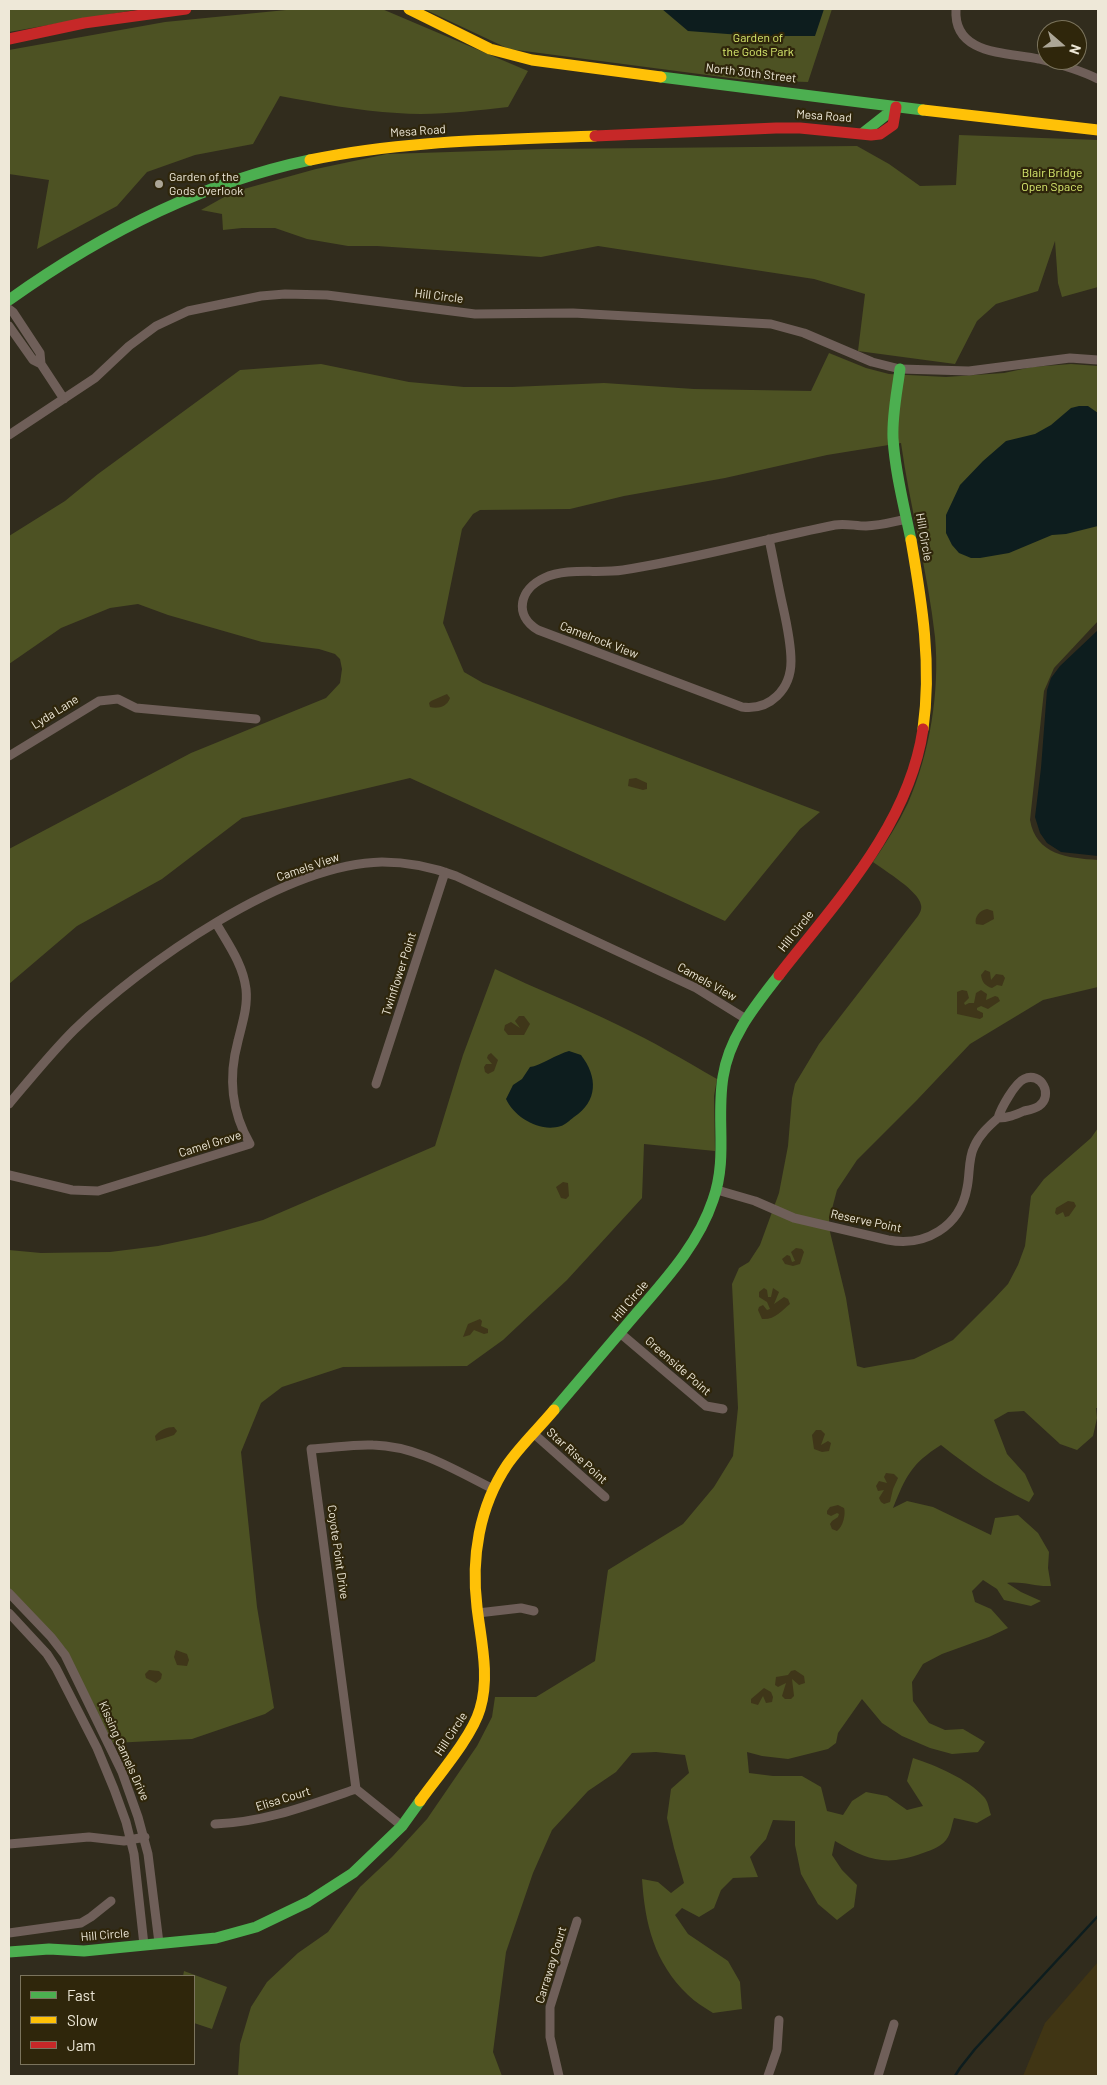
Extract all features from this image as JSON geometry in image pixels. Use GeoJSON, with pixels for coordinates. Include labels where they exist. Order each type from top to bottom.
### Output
{"type":"FeatureCollection","features":[{"type":"Feature","properties":{"kind":"street"},"geometry":{"type":"LineString","coordinates":[[9,40],[84,24],[186,9]]}},
{"type":"Feature","properties":{"kind":"street","name":"North 30th Street"},"geometry":{"type":"LineString","coordinates":[[409,9],[490,49],[518,58],[896,107],[1098,130]]}},
{"type":"Feature","properties":{"kind":"street"},"geometry":{"type":"LineString","coordinates":[[956,9],[960,29],[975,46],[991,52],[1063,65],[1098,79]]}},
{"type":"Feature","properties":{"kind":"street","name":"Mesa Road"},"geometry":{"type":"LineString","coordinates":[[9,300],[37,279],[91,244],[201,193],[253,174],[360,150],[400,145],[776,128],[871,135],[880,134],[893,125],[896,107]]}},
{"type":"Feature","properties":{"kind":"street","name":"Hill Circle"},"geometry":{"type":"LineString","coordinates":[[9,435],[106,369],[142,336],[171,318],[188,311],[219,303],[285,294],[334,296],[475,314],[582,313],[771,324],[804,333],[859,357],[900,369],[969,371],[1070,358],[1098,360]]}},
{"type":"Feature","properties":{"kind":"street"},"geometry":{"type":"LineString","coordinates":[[9,309],[40,354],[41,364],[64,398]]}},
{"type":"Feature","properties":{"kind":"street"},"geometry":{"type":"LineString","coordinates":[[9,326],[33,360],[41,364]]}},
{"type":"Feature","properties":{"kind":"street"},"geometry":{"type":"LineString","coordinates":[[19,340],[27,334]]}},
{"type":"Feature","properties":{"kind":"street","name":"Hill Circle"},"geometry":{"type":"LineString","coordinates":[[9,1952],[48,1949],[84,1951],[216,1938],[248,1929],[308,1902],[353,1873],[402,1826],[467,1739],[480,1715],[486,1683],[474,1576],[476,1546],[481,1519],[493,1489],[508,1464],[533,1433],[687,1253],[704,1224],[717,1190],[722,1154],[720,1086],[728,1055],[746,1019],[871,855],[891,820],[913,768],[924,726],[929,659],[925,618],[893,436],[893,416],[900,369]]}},
{"type":"Feature","properties":{"kind":"street","name":"Camelrock View"},"geometry":{"type":"LineString","coordinates":[[769,539],[789,636],[791,662],[788,680],[780,695],[774,700],[754,708],[742,707],[538,630],[530,626],[523,615],[522,607],[526,593],[534,584],[554,574],[623,570],[838,524],[875,526],[907,519]]}},
{"type":"Feature","properties":{"kind":"street","name":"Lyda Lane"},"geometry":{"type":"LineString","coordinates":[[9,756],[90,705],[100,701],[118,699],[136,708],[256,719]]}},
{"type":"Feature","properties":{"kind":"street","name":"Camels View"},"geometry":{"type":"LineString","coordinates":[[9,1104],[73,1032],[107,1000],[174,949],[216,923],[273,893],[306,879],[347,866],[381,862],[415,865],[445,872],[494,892],[696,988],[746,1019]]}},
{"type":"Feature","properties":{"kind":"street","name":"Twinflower Point"},"geometry":{"type":"LineString","coordinates":[[376,1084],[445,872]]}},
{"type":"Feature","properties":{"kind":"street","name":"Camel Grove"},"geometry":{"type":"LineString","coordinates":[[9,1174],[72,1190],[98,1191],[250,1144],[241,1128],[236,1111],[231,1076],[246,1004],[244,980],[236,957],[216,923]]}},
{"type":"Feature","properties":{"kind":"street","name":"Reserve Point"},"geometry":{"type":"LineString","coordinates":[[717,1190],[755,1200],[794,1218],[888,1240],[899,1242],[918,1241],[946,1227],[957,1214],[967,1188],[973,1148],[984,1131],[998,1118],[1001,1110],[1020,1081],[1033,1077],[1043,1083],[1046,1095],[1039,1106],[1007,1118],[998,1118]]}},
{"type":"Feature","properties":{"kind":"street","name":"Greenside Point"},"geometry":{"type":"LineString","coordinates":[[620,1333],[706,1406],[723,1409]]}},
{"type":"Feature","properties":{"kind":"street","name":"Star Rise Point"},"geometry":{"type":"LineString","coordinates":[[533,1433],[605,1497]]}},
{"type":"Feature","properties":{"kind":"street","name":"Coyote Point Drive"},"geometry":{"type":"LineString","coordinates":[[356,1789],[311,1449],[366,1445],[402,1449],[432,1459],[493,1489]]}},
{"type":"Feature","properties":{"kind":"street","name":"Kissing Camels Drive"},"geometry":{"type":"LineString","coordinates":[[9,1593],[65,1654],[122,1772],[145,1837],[151,1869],[159,1943]]}},
{"type":"Feature","properties":{"kind":"street"},"geometry":{"type":"LineString","coordinates":[[478,1613],[521,1608],[534,1611]]}},
{"type":"Feature","properties":{"kind":"street","name":"Kissing Camels Drive"},"geometry":{"type":"LineString","coordinates":[[9,1613],[47,1654],[56,1668],[97,1748],[114,1789],[131,1840],[144,1945]]}},
{"type":"Feature","properties":{"kind":"street"},"geometry":{"type":"LineString","coordinates":[[356,1789],[402,1826]]}},
{"type":"Feature","properties":{"kind":"street","name":"Elisa Court"},"geometry":{"type":"LineString","coordinates":[[215,1824],[240,1823],[276,1816],[356,1789]]}},
{"type":"Feature","properties":{"kind":"street"},"geometry":{"type":"LineString","coordinates":[[9,1844],[89,1837],[116,1841],[145,1837]]}},
{"type":"Feature","properties":{"kind":"street","name":"Hill Circle"},"geometry":{"type":"LineString","coordinates":[[9,1933],[81,1923],[91,1918],[111,1901]]}},
{"type":"Feature","properties":{"kind":"street","name":"Carraway Court"},"geometry":{"type":"LineString","coordinates":[[559,2076],[550,2037],[550,2007],[578,1921]]}},
{"type":"Feature","properties":{"kind":"street"},"geometry":{"type":"LineString","coordinates":[[768,2076],[777,2050],[779,2020]]}},
{"type":"Feature","properties":{"kind":"street"},"geometry":{"type":"LineString","coordinates":[[878,2076],[894,2024]]}},
{"type":"Feature","properties":{"kind":"shaded area"},"geometry":{"type":"Polygon","coordinates":[[[662,9],[824,9],[815,36],[754,36],[688,31],[662,9]]]}},
{"type":"Feature","properties":{"kind":"shaded area"},"geometry":{"type":"Polygon","coordinates":[[[1088,406],[1098,413],[1098,526],[1066,534],[1052,535],[1009,553],[971,558],[959,553],[952,545],[946,533],[946,515],[960,485],[1006,441],[1035,434],[1051,425],[1071,408],[1088,406]]]}},
{"type":"Feature","properties":{"kind":"shaded area"},"geometry":{"type":"Polygon","coordinates":[[[1098,630],[1098,856],[1061,852],[1047,843],[1040,833],[1035,817],[1047,690],[1051,678],[1060,666],[1098,630]]]}},
{"type":"Feature","properties":{"kind":"shaded area"},"geometry":{"type":"Polygon","coordinates":[[[569,1051],[581,1055],[587,1063],[593,1080],[593,1088],[588,1104],[566,1124],[553,1128],[536,1125],[521,1117],[506,1099],[513,1085],[522,1079],[530,1067],[539,1065],[569,1051]]]}},
{"type":"Feature","properties":{"kind":"shaded area"},"geometry":{"type":"Polygon","coordinates":[[[1098,1962],[1098,2076],[1023,2076],[1045,2023],[1098,1962]]]}},
{"type":"Feature","properties":{"kind":"green space"},"geometry":{"type":"Polygon","coordinates":[[[9,9],[140,9],[9,32],[9,9]]]}},
{"type":"Feature","properties":{"kind":"green space"},"geometry":{"type":"Polygon","coordinates":[[[296,9],[382,9],[528,71],[508,107],[411,114],[338,106],[280,96],[253,144],[195,155],[147,172],[117,206],[37,249],[49,180],[9,174],[9,50],[165,22],[296,9]]]}},
{"type":"Feature","properties":{"kind":"green space","name":"Garden of the Gods Park"},"geometry":{"type":"Polygon","coordinates":[[[424,9],[832,9],[808,82],[745,80],[509,49],[424,9]]]}},
{"type":"Feature","properties":{"kind":"green space","name":"Blair Bridge Open Space"},"geometry":{"type":"Polygon","coordinates":[[[959,135],[1098,140],[1098,287],[1062,297],[1058,283],[1055,241],[1038,291],[996,304],[977,321],[955,364],[858,351],[865,294],[814,279],[598,246],[541,257],[377,246],[348,246],[307,239],[275,228],[223,230],[222,214],[201,210],[233,192],[316,169],[387,154],[545,149],[857,146],[889,164],[920,186],[956,185],[959,135]]]}},
{"type":"Feature","properties":{"kind":"green space"},"geometry":{"type":"Polygon","coordinates":[[[829,353],[866,368],[889,374],[946,377],[1004,373],[1032,367],[1071,364],[1098,366],[1098,621],[1054,668],[1044,691],[1030,820],[1033,832],[1046,848],[1065,856],[1098,860],[1098,987],[1043,1000],[970,1044],[857,1160],[837,1190],[829,1220],[830,1232],[846,1298],[857,1366],[864,1368],[914,1359],[953,1340],[1008,1284],[1025,1246],[1031,1196],[1044,1179],[1091,1138],[1098,1128],[1098,1408],[1096,1408],[1097,1418],[1093,1436],[1077,1450],[1060,1444],[1024,1411],[1008,1412],[994,1420],[1007,1454],[1025,1474],[1034,1494],[1029,1502],[984,1476],[941,1445],[916,1465],[906,1479],[893,1508],[907,1501],[933,1507],[991,1535],[995,1518],[1018,1515],[1038,1533],[1049,1552],[1048,1568],[1051,1586],[1007,1583],[1041,1601],[1031,1606],[1004,1600],[997,1589],[983,1580],[972,1591],[975,1602],[991,1609],[1008,1628],[942,1654],[923,1664],[912,1682],[913,1701],[929,1723],[945,1730],[963,1729],[985,1742],[978,1752],[952,1754],[930,1748],[902,1736],[882,1723],[862,1699],[838,1733],[836,1743],[828,1749],[788,1759],[747,1752],[749,1773],[773,1776],[802,1776],[821,1787],[827,1811],[843,1815],[852,1801],[866,1792],[887,1796],[907,1810],[923,1806],[907,1781],[913,1758],[941,1769],[969,1784],[985,1799],[991,1815],[977,1823],[954,1818],[949,1835],[940,1845],[926,1852],[898,1860],[867,1857],[835,1841],[832,1855],[842,1870],[857,1885],[854,1907],[837,1920],[818,1904],[801,1874],[795,1845],[795,1821],[773,1820],[766,1839],[750,1857],[758,1877],[733,1878],[721,1890],[714,1908],[699,1917],[682,1908],[675,1915],[688,1934],[728,1961],[740,1982],[742,2009],[713,2013],[688,1995],[676,1982],[659,1956],[649,1927],[643,1896],[642,1879],[658,1882],[671,1893],[684,1883],[667,1818],[671,1789],[689,1773],[685,1755],[656,1752],[632,1753],[616,1772],[588,1791],[552,1830],[533,1873],[506,1952],[493,2052],[502,2076],[238,2076],[240,2044],[251,2007],[267,1982],[298,1953],[328,1932],[360,1887],[392,1857],[427,1819],[477,1746],[492,1717],[495,1697],[536,1697],[595,1661],[608,1570],[683,1524],[714,1487],[733,1456],[738,1408],[732,1284],[739,1268],[749,1262],[760,1245],[779,1193],[788,1146],[795,1084],[819,1044],[918,916],[921,909],[919,900],[908,888],[873,862],[892,833],[908,803],[916,784],[928,743],[936,679],[935,637],[932,613],[901,443],[827,455],[725,478],[624,496],[570,509],[480,510],[473,514],[462,529],[443,623],[464,672],[483,683],[820,812],[800,829],[725,921],[410,778],[242,818],[162,879],[77,926],[9,984],[9,849],[191,753],[326,698],[340,683],[342,669],[340,659],[335,654],[319,649],[262,642],[168,615],[138,604],[110,608],[61,628],[9,664],[9,536],[65,501],[98,474],[240,370],[321,364],[409,382],[464,387],[604,383],[694,389],[811,391],[829,353]]]}},
{"type":"Feature","properties":{"kind":"green space"},"geometry":{"type":"Polygon","coordinates":[[[495,969],[631,1031],[717,1079],[714,1096],[715,1151],[644,1144],[642,1198],[567,1280],[503,1340],[467,1366],[343,1367],[282,1387],[261,1403],[241,1452],[257,1607],[274,1708],[265,1714],[192,1739],[113,1743],[65,1648],[9,1588],[9,1250],[41,1253],[110,1252],[158,1246],[205,1236],[263,1220],[435,1146],[463,1055],[495,969]]]}},
{"type":"Feature","properties":{"kind":"green space"},"geometry":{"type":"Polygon","coordinates":[[[184,1971],[195,1975],[183,1975],[184,1971]]]}},
{"type":"Feature","properties":{"kind":"green space"},"geometry":{"type":"Polygon","coordinates":[[[195,1975],[227,1987],[212,2029],[195,2023],[195,1975]]]}},
{"type":"Feature","properties":{"kind":"sand"},"geometry":{"type":"Polygon","coordinates":[[[447,694],[450,698],[444,705],[436,708],[430,707],[429,703],[431,701],[447,694]]]}},
{"type":"Feature","properties":{"kind":"sand"},"geometry":{"type":"Polygon","coordinates":[[[636,778],[647,783],[647,789],[643,790],[628,786],[629,779],[636,778]]]}},
{"type":"Feature","properties":{"kind":"sand"},"geometry":{"type":"Polygon","coordinates":[[[987,909],[993,911],[994,919],[983,925],[976,924],[978,914],[987,909]]]}},
{"type":"Feature","properties":{"kind":"sand"},"geometry":{"type":"Polygon","coordinates":[[[985,970],[990,972],[991,980],[996,974],[1003,975],[1005,978],[1002,986],[997,985],[992,988],[986,985],[981,975],[985,970]]]}},
{"type":"Feature","properties":{"kind":"sand"},"geometry":{"type":"Polygon","coordinates":[[[981,990],[987,994],[986,1000],[995,996],[1000,1001],[988,1009],[981,1006],[977,1008],[977,1010],[983,1013],[983,1017],[980,1019],[957,1014],[957,992],[967,991],[969,998],[964,1003],[965,1005],[974,1003],[976,993],[981,990]]]}},
{"type":"Feature","properties":{"kind":"sand"},"geometry":{"type":"Polygon","coordinates":[[[519,1016],[524,1016],[530,1024],[524,1035],[508,1035],[504,1030],[505,1025],[511,1022],[520,1028],[515,1021],[519,1016]]]}},
{"type":"Feature","properties":{"kind":"sand"},"geometry":{"type":"Polygon","coordinates":[[[491,1053],[498,1060],[494,1071],[488,1074],[485,1072],[484,1067],[486,1064],[492,1064],[487,1058],[491,1053]]]}},
{"type":"Feature","properties":{"kind":"sand"},"geometry":{"type":"Polygon","coordinates":[[[563,1182],[568,1183],[569,1196],[566,1199],[561,1198],[556,1187],[563,1182]]]}},
{"type":"Feature","properties":{"kind":"sand"},"geometry":{"type":"Polygon","coordinates":[[[1068,1201],[1074,1202],[1076,1206],[1069,1216],[1065,1217],[1063,1212],[1057,1215],[1055,1213],[1056,1208],[1068,1201]]]}},
{"type":"Feature","properties":{"kind":"sand"},"geometry":{"type":"Polygon","coordinates":[[[796,1248],[802,1249],[804,1252],[800,1264],[793,1266],[785,1264],[782,1259],[787,1255],[790,1256],[792,1262],[795,1261],[791,1252],[796,1248]]]}},
{"type":"Feature","properties":{"kind":"sand"},"geometry":{"type":"Polygon","coordinates":[[[764,1288],[767,1290],[768,1297],[771,1297],[773,1288],[779,1292],[774,1304],[784,1297],[788,1299],[790,1304],[774,1317],[767,1319],[762,1319],[758,1310],[763,1305],[767,1310],[770,1309],[767,1302],[759,1297],[759,1292],[764,1288]]]}},
{"type":"Feature","properties":{"kind":"sand"},"geometry":{"type":"Polygon","coordinates":[[[480,1319],[482,1321],[481,1326],[488,1329],[488,1333],[484,1334],[474,1330],[470,1335],[463,1337],[468,1324],[480,1319]]]}},
{"type":"Feature","properties":{"kind":"sand"},"geometry":{"type":"Polygon","coordinates":[[[174,1427],[177,1431],[174,1435],[156,1441],[155,1436],[159,1432],[166,1428],[174,1427]]]}},
{"type":"Feature","properties":{"kind":"sand"},"geometry":{"type":"Polygon","coordinates":[[[816,1430],[821,1430],[825,1434],[821,1445],[828,1441],[831,1443],[829,1451],[822,1452],[814,1449],[812,1435],[816,1430]]]}},
{"type":"Feature","properties":{"kind":"sand"},"geometry":{"type":"Polygon","coordinates":[[[886,1473],[894,1474],[898,1478],[890,1502],[884,1504],[879,1498],[884,1490],[878,1491],[876,1486],[879,1481],[887,1483],[884,1477],[886,1473]]]}},
{"type":"Feature","properties":{"kind":"sand"},"geometry":{"type":"Polygon","coordinates":[[[838,1505],[844,1508],[845,1514],[844,1520],[837,1531],[832,1529],[830,1524],[839,1514],[831,1516],[827,1514],[827,1511],[830,1507],[838,1505]]]}},
{"type":"Feature","properties":{"kind":"sand"},"geometry":{"type":"Polygon","coordinates":[[[176,1650],[187,1654],[189,1660],[187,1666],[177,1665],[174,1657],[176,1650]]]}},
{"type":"Feature","properties":{"kind":"sand"},"geometry":{"type":"Polygon","coordinates":[[[149,1670],[159,1671],[162,1674],[161,1679],[156,1683],[146,1678],[145,1674],[149,1670]]]}},
{"type":"Feature","properties":{"kind":"sand"},"geometry":{"type":"Polygon","coordinates":[[[795,1670],[804,1676],[805,1683],[799,1685],[792,1679],[794,1696],[791,1699],[785,1699],[782,1696],[786,1683],[778,1687],[775,1685],[776,1677],[788,1675],[791,1671],[795,1670]]]}},
{"type":"Feature","properties":{"kind":"sand"},"geometry":{"type":"Polygon","coordinates":[[[764,1688],[771,1692],[772,1702],[766,1703],[763,1696],[758,1705],[751,1703],[751,1699],[764,1688]]]}},
{"type":"Feature","properties":{"kind":"waterway"},"geometry":{"type":"LineString","coordinates":[[955,2076],[975,2049],[1098,1916]]}},
{"type":"Feature","properties":{"kind":"traffic: fast"},"geometry":{"type":"LineString","coordinates":[[661,77],[923,110]]}},
{"type":"Feature","properties":{"kind":"traffic: fast"},"geometry":{"type":"LineString","coordinates":[[863,133],[896,107]]}},
{"type":"Feature","properties":{"kind":"traffic: fast"},"geometry":{"type":"LineString","coordinates":[[9,300],[79,254],[152,214],[229,182],[310,160]]}},
{"type":"Feature","properties":{"kind":"traffic: fast"},"geometry":{"type":"LineString","coordinates":[[900,369],[894,412],[893,438],[898,476],[911,540]]}},
{"type":"Feature","properties":{"kind":"traffic: fast"},"geometry":{"type":"LineString","coordinates":[[554,1410],[669,1275],[699,1232],[713,1200],[720,1169],[721,1093],[726,1062],[744,1023],[779,975]]}},
{"type":"Feature","properties":{"kind":"traffic: fast"},"geometry":{"type":"LineString","coordinates":[[9,1952],[49,1949],[84,1951],[216,1938],[256,1927],[308,1902],[353,1873],[402,1826],[420,1801]]}},
{"type":"Feature","properties":{"kind":"traffic: slow"},"geometry":{"type":"LineString","coordinates":[[409,9],[490,49],[532,60],[661,77]]}},
{"type":"Feature","properties":{"kind":"traffic: slow"},"geometry":{"type":"LineString","coordinates":[[923,110],[1098,130]]}},
{"type":"Feature","properties":{"kind":"traffic: slow"},"geometry":{"type":"LineString","coordinates":[[310,160],[345,153],[416,145],[595,136]]}},
{"type":"Feature","properties":{"kind":"traffic: slow"},"geometry":{"type":"LineString","coordinates":[[911,540],[919,587],[926,658],[926,705],[923,729]]}},
{"type":"Feature","properties":{"kind":"traffic: slow"},"geometry":{"type":"LineString","coordinates":[[420,1801],[470,1732],[483,1697],[484,1658],[475,1589],[475,1570],[479,1533],[484,1515],[497,1481],[507,1465],[554,1410]]}},
{"type":"Feature","properties":{"kind":"traffic: jam"},"geometry":{"type":"LineString","coordinates":[[9,39],[84,23],[186,9]]}},
{"type":"Feature","properties":{"kind":"traffic: jam"},"geometry":{"type":"LineString","coordinates":[[595,136],[776,128],[800,128],[871,135],[880,134],[893,125],[896,107]]}},
{"type":"Feature","properties":{"kind":"traffic: jam"},"geometry":{"type":"LineString","coordinates":[[779,975],[846,890],[886,830],[903,798],[915,764],[923,729]]}},
{"type":"Feature","properties":{"kind":"place","name":"Garden of the Gods Overlook"},"geometry":{"type":"Point","coordinates":[159,184]}}]}
